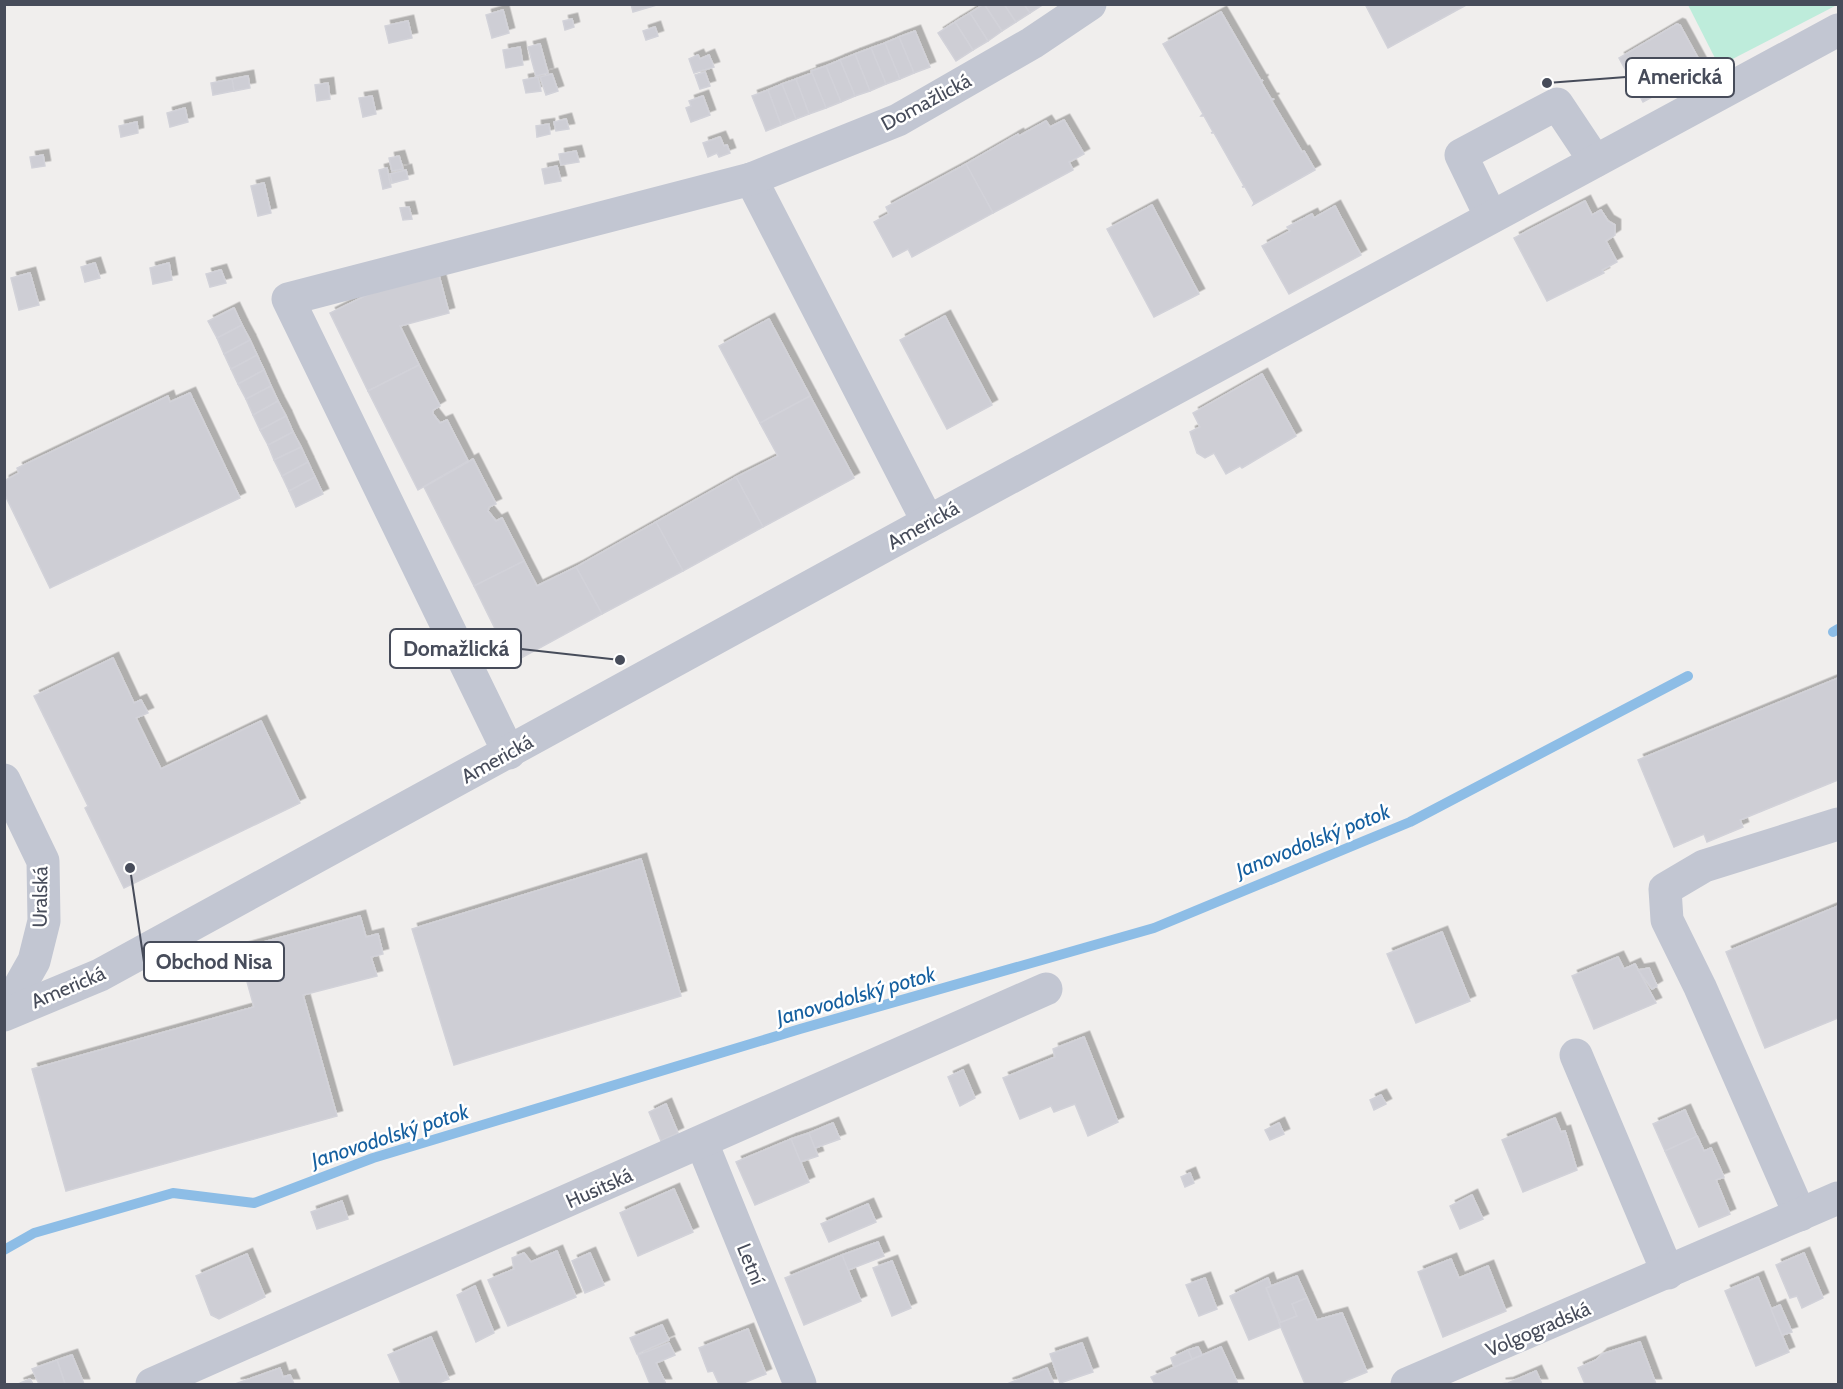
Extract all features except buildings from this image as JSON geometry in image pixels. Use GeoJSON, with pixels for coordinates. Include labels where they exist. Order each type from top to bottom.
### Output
{"type":"FeatureCollection","features":[{"type":"Feature","properties":{"kind":"street","name":"Domažlická"},"geometry":{"type":"LineString","coordinates":[[509,753],[288,299],[751,179],[898,120],[1032,43],[1090,4]]}},
{"type":"Feature","properties":{"kind":"street","name":"Americká"},"geometry":{"type":"LineString","coordinates":[[4,1014],[100,975],[928,522],[1839,30]]}},
{"type":"Feature","properties":{"kind":"street"},"geometry":{"type":"LineString","coordinates":[[1491,217],[1461,155],[1557,104],[1595,161]]}},
{"type":"Feature","properties":{"kind":"street"},"geometry":{"type":"LineString","coordinates":[[751,179],[928,522]]}},
{"type":"Feature","properties":{"kind":"street","name":"Uralská"},"geometry":{"type":"LineString","coordinates":[[4,780],[43,861],[44,921],[33,961],[4,1014]]}},
{"type":"Feature","properties":{"kind":"street"},"geometry":{"type":"LineString","coordinates":[[1800,1215],[1700,987],[1667,920],[1665,889],[1704,866],[1839,824]]}},
{"type":"Feature","properties":{"kind":"street","name":"Husitská"},"geometry":{"type":"LineString","coordinates":[[152,1384],[702,1143],[1046,989]]}},
{"type":"Feature","properties":{"kind":"street"},"geometry":{"type":"LineString","coordinates":[[1576,1055],[1668,1273]]}},
{"type":"Feature","properties":{"kind":"street","name":"Letní"},"geometry":{"type":"LineString","coordinates":[[702,1143],[800,1384]]}},
{"type":"Feature","properties":{"kind":"street","name":"Volgogradská"},"geometry":{"type":"LineString","coordinates":[[1407,1384],[1839,1198]]}},
{"type":"Feature","properties":{"kind":"green space"},"geometry":{"type":"Polygon","coordinates":[[[1688,5],[1834,5],[1719,66],[1688,5]]]}},
{"type":"Feature","properties":{"kind":"waterway","name":"Janovodolský potok"},"geometry":{"type":"LineString","coordinates":[[1833,632],[1838,629]]}},
{"type":"Feature","properties":{"kind":"waterway","name":"Janovodolský potok"},"geometry":{"type":"LineString","coordinates":[[4,1250],[34,1233],[173,1193],[254,1203],[373,1158],[800,1029],[1154,928],[1410,822],[1688,676]]}},
{"type":"Feature","properties":{"kind":"place","name":"Americká"},"geometry":{"type":"Point","coordinates":[1547,83]}},
{"type":"Feature","properties":{"kind":"place","name":"Domažlická"},"geometry":{"type":"Point","coordinates":[620,660]}},
{"type":"Feature","properties":{"kind":"place","name":"Obchod Nisa"},"geometry":{"type":"Point","coordinates":[130,868]}}]}
